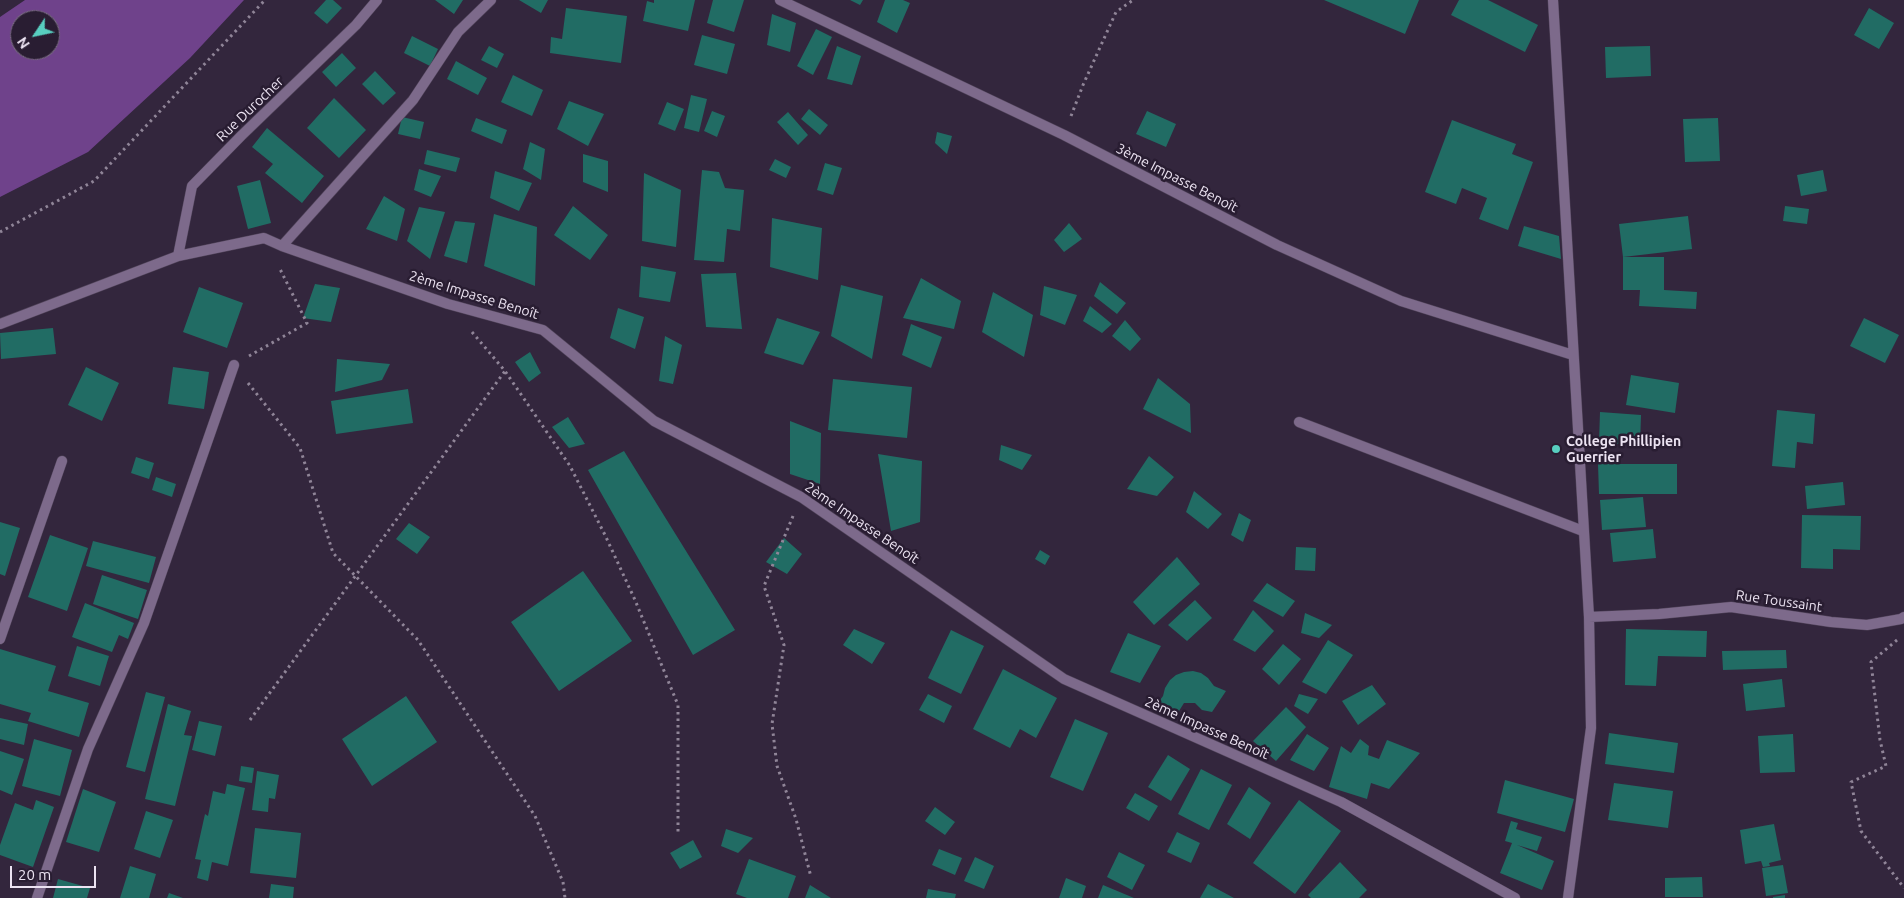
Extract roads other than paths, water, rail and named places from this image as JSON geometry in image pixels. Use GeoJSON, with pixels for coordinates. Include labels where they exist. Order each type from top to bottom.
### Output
{"type":"FeatureCollection","features":[{"type":"Feature","properties":{"kind":"street","name":"Rue Durocher"},"geometry":{"type":"LineString","coordinates":[[178,256],[192,186],[356,25],[376,0]]}},
{"type":"Feature","properties":{"kind":"street"},"geometry":{"type":"LineString","coordinates":[[282,246],[413,100],[458,32],[491,0]]}},
{"type":"Feature","properties":{"kind":"street","name":"3ème Impasse Benoît"},"geometry":{"type":"LineString","coordinates":[[780,0],[1064,136],[1277,245],[1401,301],[1573,355]]}},
{"type":"Feature","properties":{"kind":"street"},"geometry":{"type":"LineString","coordinates":[[1553,0],[1590,617],[1591,728],[1568,898]]}},
{"type":"Feature","properties":{"kind":"street","name":"2ème Impasse Benoît"},"geometry":{"type":"LineString","coordinates":[[178,256],[264,238],[448,304],[543,330],[654,421],[801,497],[1064,679],[1341,802],[1515,898]]}},
{"type":"Feature","properties":{"kind":"street"},"geometry":{"type":"LineString","coordinates":[[0,324],[178,256]]}},
{"type":"Feature","properties":{"kind":"street"},"geometry":{"type":"LineString","coordinates":[[37,898],[88,750],[144,624],[234,365]]}},
{"type":"Feature","properties":{"kind":"street"},"geometry":{"type":"LineString","coordinates":[[1300,422],[1584,531]]}},
{"type":"Feature","properties":{"kind":"street"},"geometry":{"type":"LineString","coordinates":[[0,639],[62,461]]}},
{"type":"Feature","properties":{"kind":"street","name":"Rue Toussaint"},"geometry":{"type":"LineString","coordinates":[[1590,617],[1659,614],[1731,607],[1822,621],[1867,624],[1901,619],[1904,616]]}},
{"type":"Feature","properties":{"kind":"place","name":"College Phillipien Guerrier"},"geometry":{"type":"Point","coordinates":[1556,449]}}]}
